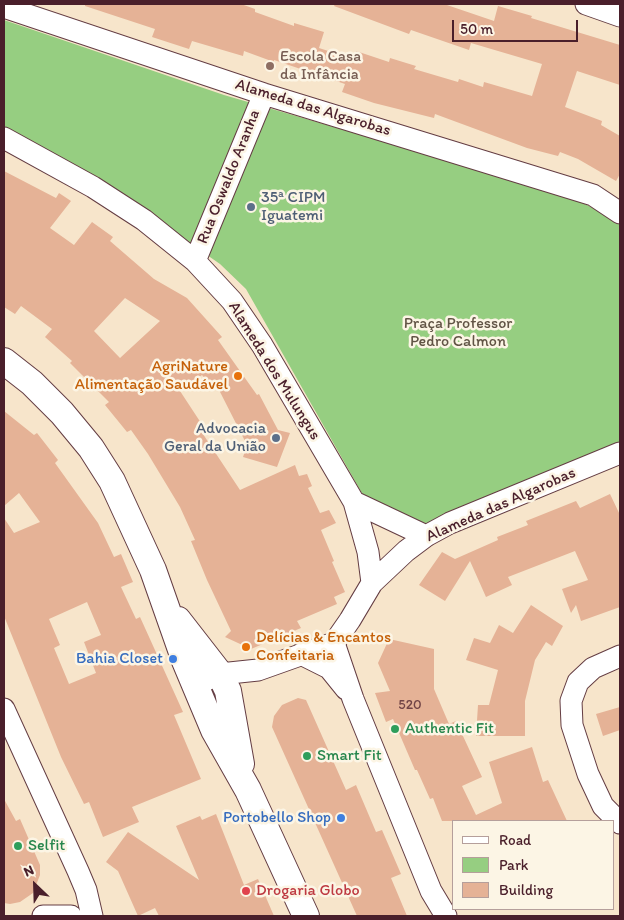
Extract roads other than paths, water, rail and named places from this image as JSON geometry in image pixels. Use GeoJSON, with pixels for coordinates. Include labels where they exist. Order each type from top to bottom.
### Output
{"type":"FeatureCollection","features":[{"type":"Feature","properties":{"kind":"main road"},"geometry":{"type":"LineString","coordinates":[[4,361],[44,395],[91,448],[112,481],[133,524],[166,603],[198,693],[214,730],[248,790],[306,916]]}},
{"type":"Feature","properties":{"kind":"main road"},"geometry":{"type":"LineString","coordinates":[[166,603],[224,683],[248,790]]}},
{"type":"Feature","properties":{"kind":"main road"},"geometry":{"type":"LineString","coordinates":[[290,916],[295,891]]}},
{"type":"Feature","properties":{"kind":"street"},"geometry":{"type":"LineString","coordinates":[[586,4],[620,16]]}},
{"type":"Feature","properties":{"kind":"street","name":"Alameda das Algarobas"},"geometry":{"type":"LineString","coordinates":[[4,7],[264,94],[593,195],[620,213]]}},
{"type":"Feature","properties":{"kind":"street","name":"Rua Oswaldo Aranha"},"geometry":{"type":"LineString","coordinates":[[195,261],[264,94]]}},
{"type":"Feature","properties":{"kind":"street","name":"Alameda dos Mulungus"},"geometry":{"type":"LineString","coordinates":[[4,138],[93,187],[144,220],[195,261],[232,301],[262,346],[354,502],[368,552],[372,583]]}},
{"type":"Feature","properties":{"kind":"street","name":"Alameda das Algarobas"},"geometry":{"type":"LineString","coordinates":[[334,643],[372,583],[406,550],[426,536],[450,523],[620,453]]}},
{"type":"Feature","properties":{"kind":"street"},"geometry":{"type":"LineString","coordinates":[[354,502],[426,536]]}},
{"type":"Feature","properties":{"kind":"street"},"geometry":{"type":"LineString","coordinates":[[198,693],[213,697],[224,683],[334,643],[353,699],[431,891],[446,916]]}},
{"type":"Feature","properties":{"kind":"street"},"geometry":{"type":"LineString","coordinates":[[301,654],[329,668],[353,699]]}},
{"type":"Feature","properties":{"kind":"street"},"geometry":{"type":"LineString","coordinates":[[620,656],[593,668],[578,682],[571,701],[572,725],[588,774],[603,806],[620,823]]}},
{"type":"Feature","properties":{"kind":"street"},"geometry":{"type":"LineString","coordinates":[[4,709],[78,871],[86,890],[92,916]]}},
{"type":"Feature","properties":{"kind":"street"},"geometry":{"type":"LineString","coordinates":[[43,916],[71,916]]}},
{"type":"Feature","properties":{"kind":"place","name":"Escola Casa da Infância"},"geometry":{"type":"Point","coordinates":[270,66]}},
{"type":"Feature","properties":{"kind":"place","name":"35ª CIPM Iguatemi"},"geometry":{"type":"Point","coordinates":[251,207]}},
{"type":"Feature","properties":{"kind":"place","name":"AgriNature Alimentação Saudável"},"geometry":{"type":"Point","coordinates":[238,376]}},
{"type":"Feature","properties":{"kind":"place","name":"Advocacia Geral da União"},"geometry":{"type":"Point","coordinates":[276,438]}},
{"type":"Feature","properties":{"kind":"place","name":"Delícias & Encantos Confeitaria"},"geometry":{"type":"Point","coordinates":[246,647]}},
{"type":"Feature","properties":{"kind":"place","name":"Bahia Closet"},"geometry":{"type":"Point","coordinates":[173,659]}},
{"type":"Feature","properties":{"kind":"place","name":"Authentic Fit"},"geometry":{"type":"Point","coordinates":[395,729]}},
{"type":"Feature","properties":{"kind":"place","name":"Smart Fit"},"geometry":{"type":"Point","coordinates":[307,756]}},
{"type":"Feature","properties":{"kind":"place","name":"Portobello Shop"},"geometry":{"type":"Point","coordinates":[341,818]}},
{"type":"Feature","properties":{"kind":"place","name":"Selfit"},"geometry":{"type":"Point","coordinates":[18,846]}},
{"type":"Feature","properties":{"kind":"place","name":"Drogaria Globo"},"geometry":{"type":"Point","coordinates":[246,891]}},
{"type":"Feature","properties":{"kind":"park label","name":"Praça Professor Pedro Calmon"},"geometry":{"type":"Point","coordinates":[458,333]}}]}
